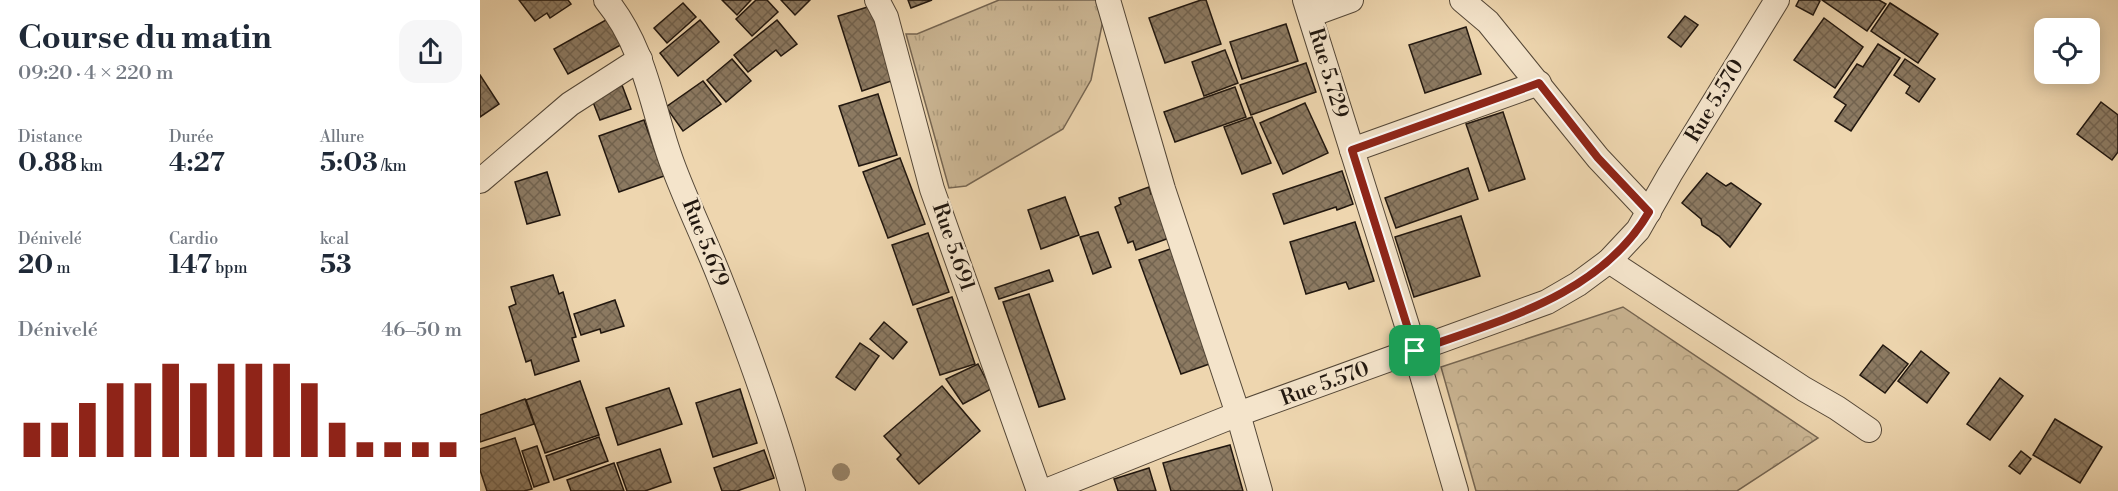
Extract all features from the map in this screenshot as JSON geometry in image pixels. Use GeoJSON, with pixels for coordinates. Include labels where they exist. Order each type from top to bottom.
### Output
{"type":"FeatureCollection","features":[{"type":"Feature","properties":{"kind":"street","name":"Rue 5.679"},"geometry":{"type":"LineString","coordinates":[[606,0],[619,16],[640,59],[671,162],[720,278],[767,405],[793,491]]}},
{"type":"Feature","properties":{"kind":"street","name":"Rue 5.691"},"geometry":{"type":"LineString","coordinates":[[877,0],[886,17],[932,189],[1039,491]]}},
{"type":"Feature","properties":{"kind":"street"},"geometry":{"type":"LineString","coordinates":[[1108,0],[1163,189],[1238,414],[1260,491]]}},
{"type":"Feature","properties":{"kind":"street"},"geometry":{"type":"LineString","coordinates":[[1307,7],[1351,0]]}},
{"type":"Feature","properties":{"kind":"street"},"geometry":{"type":"LineString","coordinates":[[1462,0],[1488,22],[1598,158],[1649,212]]}},
{"type":"Feature","properties":{"kind":"street","name":"Rue 5.570"},"geometry":{"type":"LineString","coordinates":[[1046,491],[1238,414],[1547,302],[1578,284],[1609,261],[1638,230],[1777,0]]}},
{"type":"Feature","properties":{"kind":"street","name":"Rue 5.729"},"geometry":{"type":"LineString","coordinates":[[1307,7],[1415,351],[1456,491]]}},
{"type":"Feature","properties":{"kind":"street"},"geometry":{"type":"LineString","coordinates":[[480,181],[570,104],[640,59]]}},
{"type":"Feature","properties":{"kind":"street"},"geometry":{"type":"LineString","coordinates":[[1352,150],[1539,83]]}},
{"type":"Feature","properties":{"kind":"street"},"geometry":{"type":"LineString","coordinates":[[1609,261],[1869,430]]}},
{"type":"Feature","properties":{"kind":"green space"},"geometry":{"type":"Polygon","coordinates":[[[999,0],[1097,0],[1103,20],[1091,80],[1063,129],[966,186],[949,188],[906,34],[917,34],[999,0]]]}},
{"type":"Feature","properties":{"kind":"green space"},"geometry":{"type":"Polygon","coordinates":[[[1623,307],[1818,438],[1737,491],[1476,491],[1441,367],[1623,307]]]}},
{"type":"Feature","properties":{"kind":"building"},"geometry":{"type":"Polygon","coordinates":[[[519,0],[568,0],[571,4],[550,18],[547,13],[535,21],[519,0]]]}},
{"type":"Feature","properties":{"kind":"building"},"geometry":{"type":"Polygon","coordinates":[[[722,0],[751,0],[737,15],[722,0]]]}},
{"type":"Feature","properties":{"kind":"building"},"geometry":{"type":"Polygon","coordinates":[[[756,0],[767,0],[778,12],[752,36],[736,19],[756,0]]]}},
{"type":"Feature","properties":{"kind":"building"},"geometry":{"type":"Polygon","coordinates":[[[781,0],[810,0],[795,15],[781,0]]]}},
{"type":"Feature","properties":{"kind":"building"},"geometry":{"type":"Polygon","coordinates":[[[908,0],[932,0],[911,8],[908,0]]]}},
{"type":"Feature","properties":{"kind":"building"},"geometry":{"type":"Polygon","coordinates":[[[1206,0],[1221,44],[1165,63],[1149,18],[1206,0]]]}},
{"type":"Feature","properties":{"kind":"building"},"geometry":{"type":"Polygon","coordinates":[[[1799,0],[1820,1],[1813,15],[1796,6],[1799,0]]]}},
{"type":"Feature","properties":{"kind":"building"},"geometry":{"type":"Polygon","coordinates":[[[1822,0],[1879,0],[1886,4],[1867,31],[1822,0]]]}},
{"type":"Feature","properties":{"kind":"building"},"geometry":{"type":"Polygon","coordinates":[[[683,3],[696,17],[667,43],[654,28],[683,3]]]}},
{"type":"Feature","properties":{"kind":"building"},"geometry":{"type":"Polygon","coordinates":[[[1890,3],[1938,34],[1918,63],[1871,31],[1890,3]]]}},
{"type":"Feature","properties":{"kind":"building"},"geometry":{"type":"Polygon","coordinates":[[[871,6],[894,80],[862,91],[838,16],[871,6]]]}},
{"type":"Feature","properties":{"kind":"building"},"geometry":{"type":"Polygon","coordinates":[[[613,16],[628,41],[568,74],[554,49],[613,16]]]}},
{"type":"Feature","properties":{"kind":"building"},"geometry":{"type":"Polygon","coordinates":[[[1685,16],[1698,25],[1681,47],[1668,37],[1685,16]]]}},
{"type":"Feature","properties":{"kind":"building"},"geometry":{"type":"Polygon","coordinates":[[[1824,18],[1863,47],[1835,88],[1794,60],[1824,18]]]}},
{"type":"Feature","properties":{"kind":"building"},"geometry":{"type":"Polygon","coordinates":[[[700,20],[719,42],[678,76],[660,53],[700,20]]]}},
{"type":"Feature","properties":{"kind":"building"},"geometry":{"type":"Polygon","coordinates":[[[777,20],[797,44],[781,56],[776,50],[748,72],[734,55],[777,20]]]}},
{"type":"Feature","properties":{"kind":"building"},"geometry":{"type":"Polygon","coordinates":[[[1286,24],[1298,61],[1242,79],[1230,42],[1286,24]]]}},
{"type":"Feature","properties":{"kind":"building"},"geometry":{"type":"Polygon","coordinates":[[[1466,27],[1481,74],[1425,93],[1409,45],[1466,27]]]}},
{"type":"Feature","properties":{"kind":"building"},"geometry":{"type":"Polygon","coordinates":[[[1878,44],[1900,58],[1851,131],[1835,121],[1846,105],[1834,97],[1857,64],[1863,67],[1878,44]]]}},
{"type":"Feature","properties":{"kind":"building"},"geometry":{"type":"Polygon","coordinates":[[[1225,50],[1238,83],[1204,96],[1192,62],[1225,50]]]}},
{"type":"Feature","properties":{"kind":"building"},"geometry":{"type":"Polygon","coordinates":[[[732,59],[751,81],[726,102],[707,80],[732,59]]]}},
{"type":"Feature","properties":{"kind":"building"},"geometry":{"type":"Polygon","coordinates":[[[1905,59],[1935,79],[1919,102],[1906,93],[1910,86],[1894,75],[1905,59]]]}},
{"type":"Feature","properties":{"kind":"building"},"geometry":{"type":"Polygon","coordinates":[[[1306,63],[1316,92],[1251,115],[1240,85],[1306,63]]]}},
{"type":"Feature","properties":{"kind":"building"},"geometry":{"type":"Polygon","coordinates":[[[480,75],[499,104],[480,117],[480,75]]]}},
{"type":"Feature","properties":{"kind":"building"},"geometry":{"type":"Polygon","coordinates":[[[703,81],[721,104],[683,131],[666,107],[703,81]]]}},
{"type":"Feature","properties":{"kind":"building"},"geometry":{"type":"Polygon","coordinates":[[[622,85],[631,109],[600,120],[591,97],[622,85]]]}},
{"type":"Feature","properties":{"kind":"building"},"geometry":{"type":"Polygon","coordinates":[[[1235,87],[1246,117],[1175,142],[1164,112],[1235,87]]]}},
{"type":"Feature","properties":{"kind":"building"},"geometry":{"type":"Polygon","coordinates":[[[878,94],[897,155],[859,166],[839,106],[878,94]]]}},
{"type":"Feature","properties":{"kind":"building"},"geometry":{"type":"Polygon","coordinates":[[[2101,102],[2118,115],[2118,152],[2112,160],[2077,134],[2101,102]]]}},
{"type":"Feature","properties":{"kind":"building"},"geometry":{"type":"Polygon","coordinates":[[[1305,103],[1328,153],[1283,174],[1260,123],[1305,103]]]}},
{"type":"Feature","properties":{"kind":"building"},"geometry":{"type":"Polygon","coordinates":[[[1503,112],[1525,179],[1489,191],[1466,124],[1503,112]]]}},
{"type":"Feature","properties":{"kind":"building"},"geometry":{"type":"Polygon","coordinates":[[[1252,117],[1271,163],[1242,174],[1224,127],[1252,117]]]}},
{"type":"Feature","properties":{"kind":"building"},"geometry":{"type":"Polygon","coordinates":[[[644,120],[664,176],[619,192],[599,136],[644,120]]]}},
{"type":"Feature","properties":{"kind":"building"},"geometry":{"type":"Polygon","coordinates":[[[900,158],[925,224],[888,238],[863,172],[900,158]]]}},
{"type":"Feature","properties":{"kind":"building"},"geometry":{"type":"Polygon","coordinates":[[[1468,168],[1478,199],[1396,228],[1385,198],[1468,168]]]}},
{"type":"Feature","properties":{"kind":"building"},"geometry":{"type":"Polygon","coordinates":[[[1342,171],[1353,204],[1337,210],[1336,207],[1284,224],[1273,194],[1342,171]]]}},
{"type":"Feature","properties":{"kind":"building"},"geometry":{"type":"Polygon","coordinates":[[[547,172],[560,215],[527,224],[515,182],[547,172]]]}},
{"type":"Feature","properties":{"kind":"building"},"geometry":{"type":"Polygon","coordinates":[[[1707,173],[1726,186],[1731,183],[1761,204],[1730,247],[1719,236],[1702,225],[1701,219],[1682,203],[1707,173]]]}},
{"type":"Feature","properties":{"kind":"building"},"geometry":{"type":"Polygon","coordinates":[[[1149,187],[1151,194],[1157,192],[1172,237],[1136,250],[1133,241],[1128,243],[1115,207],[1121,204],[1119,198],[1149,187]]]}},
{"type":"Feature","properties":{"kind":"building"},"geometry":{"type":"Polygon","coordinates":[[[1065,197],[1079,235],[1041,249],[1028,210],[1065,197]]]}},
{"type":"Feature","properties":{"kind":"building"},"geometry":{"type":"Polygon","coordinates":[[[1461,216],[1480,276],[1414,297],[1395,237],[1461,216]]]}},
{"type":"Feature","properties":{"kind":"building"},"geometry":{"type":"Polygon","coordinates":[[[1355,222],[1374,281],[1349,289],[1346,282],[1306,294],[1290,242],[1355,222]]]}},
{"type":"Feature","properties":{"kind":"building"},"geometry":{"type":"Polygon","coordinates":[[[1098,232],[1111,267],[1093,274],[1080,237],[1098,232]]]}},
{"type":"Feature","properties":{"kind":"building"},"geometry":{"type":"Polygon","coordinates":[[[928,233],[949,292],[913,305],[892,245],[928,233]]]}},
{"type":"Feature","properties":{"kind":"building"},"geometry":{"type":"Polygon","coordinates":[[[1173,248],[1215,362],[1181,374],[1139,260],[1173,248]]]}},
{"type":"Feature","properties":{"kind":"building"},"geometry":{"type":"Polygon","coordinates":[[[1049,270],[1053,281],[999,299],[995,288],[1049,270]]]}},
{"type":"Feature","properties":{"kind":"building"},"geometry":{"type":"Polygon","coordinates":[[[553,275],[559,294],[563,292],[576,337],[572,338],[579,361],[535,375],[531,360],[526,362],[509,307],[516,304],[511,287],[553,275]]]}},
{"type":"Feature","properties":{"kind":"building"},"geometry":{"type":"Polygon","coordinates":[[[1029,294],[1065,399],[1039,407],[1003,302],[1029,294]]]}},
{"type":"Feature","properties":{"kind":"building"},"geometry":{"type":"Polygon","coordinates":[[[952,297],[975,364],[940,375],[917,309],[952,297]]]}},
{"type":"Feature","properties":{"kind":"building"},"geometry":{"type":"Polygon","coordinates":[[[615,300],[624,326],[601,333],[600,329],[581,335],[574,314],[615,300]]]}},
{"type":"Feature","properties":{"kind":"building"},"geometry":{"type":"Polygon","coordinates":[[[884,322],[907,342],[893,359],[870,339],[884,322]]]}},
{"type":"Feature","properties":{"kind":"building"},"geometry":{"type":"Polygon","coordinates":[[[860,343],[879,356],[855,390],[836,377],[860,343]]]}},
{"type":"Feature","properties":{"kind":"building"},"geometry":{"type":"Polygon","coordinates":[[[1883,345],[1908,364],[1885,393],[1860,375],[1883,345]]]}},
{"type":"Feature","properties":{"kind":"building"},"geometry":{"type":"Polygon","coordinates":[[[1921,351],[1949,373],[1927,403],[1898,381],[1921,351]]]}},
{"type":"Feature","properties":{"kind":"building"},"geometry":{"type":"Polygon","coordinates":[[[978,364],[991,389],[963,404],[946,379],[978,364]]]}},
{"type":"Feature","properties":{"kind":"building"},"geometry":{"type":"Polygon","coordinates":[[[2000,378],[2023,396],[1990,440],[1967,424],[2000,378]]]}},
{"type":"Feature","properties":{"kind":"building"},"geometry":{"type":"Polygon","coordinates":[[[580,381],[599,435],[545,453],[526,400],[580,381]]]}},
{"type":"Feature","properties":{"kind":"building"},"geometry":{"type":"Polygon","coordinates":[[[942,386],[980,431],[919,484],[897,459],[901,455],[884,436],[942,386]]]}},
{"type":"Feature","properties":{"kind":"building"},"geometry":{"type":"Polygon","coordinates":[[[669,388],[682,424],[618,445],[606,408],[669,388]]]}},
{"type":"Feature","properties":{"kind":"building"},"geometry":{"type":"Polygon","coordinates":[[[740,389],[757,443],[713,457],[696,403],[740,389]]]}},
{"type":"Feature","properties":{"kind":"building"},"geometry":{"type":"Polygon","coordinates":[[[525,399],[534,424],[480,442],[480,415],[525,399]]]}},
{"type":"Feature","properties":{"kind":"building"},"geometry":{"type":"Polygon","coordinates":[[[2055,419],[2102,447],[2080,483],[2033,455],[2055,419]]]}},
{"type":"Feature","properties":{"kind":"building"},"geometry":{"type":"Polygon","coordinates":[[[599,437],[608,461],[554,480],[546,456],[599,437]]]}},
{"type":"Feature","properties":{"kind":"building"},"geometry":{"type":"Polygon","coordinates":[[[515,438],[532,489],[487,491],[480,470],[480,449],[515,438]]]}},
{"type":"Feature","properties":{"kind":"building"},"geometry":{"type":"Polygon","coordinates":[[[1230,445],[1243,491],[1171,491],[1163,463],[1230,445]]]}},
{"type":"Feature","properties":{"kind":"building"},"geometry":{"type":"Polygon","coordinates":[[[537,446],[549,482],[534,487],[522,451],[537,446]]]}},
{"type":"Feature","properties":{"kind":"building"},"geometry":{"type":"Polygon","coordinates":[[[660,449],[671,482],[645,491],[627,491],[617,463],[660,449]]]}},
{"type":"Feature","properties":{"kind":"building"},"geometry":{"type":"Polygon","coordinates":[[[764,450],[774,478],[737,491],[722,491],[714,468],[764,450]]]}},
{"type":"Feature","properties":{"kind":"building"},"geometry":{"type":"Polygon","coordinates":[[[2021,451],[2031,459],[2020,474],[2009,466],[2021,451]]]}},
{"type":"Feature","properties":{"kind":"building"},"geometry":{"type":"Polygon","coordinates":[[[614,463],[624,491],[571,491],[567,480],[614,463]]]}},
{"type":"Feature","properties":{"kind":"building"},"geometry":{"type":"Polygon","coordinates":[[[1149,468],[1156,491],[1118,491],[1114,479],[1149,468]]]}},
{"type":"Feature","properties":{"kind":"route"},"geometry":{"type":"LineString","coordinates":[[1539,83],[1598,158],[1649,212],[1638,230],[1609,261],[1578,284],[1547,302],[1415,351],[1352,150],[1539,83]]}}]}
